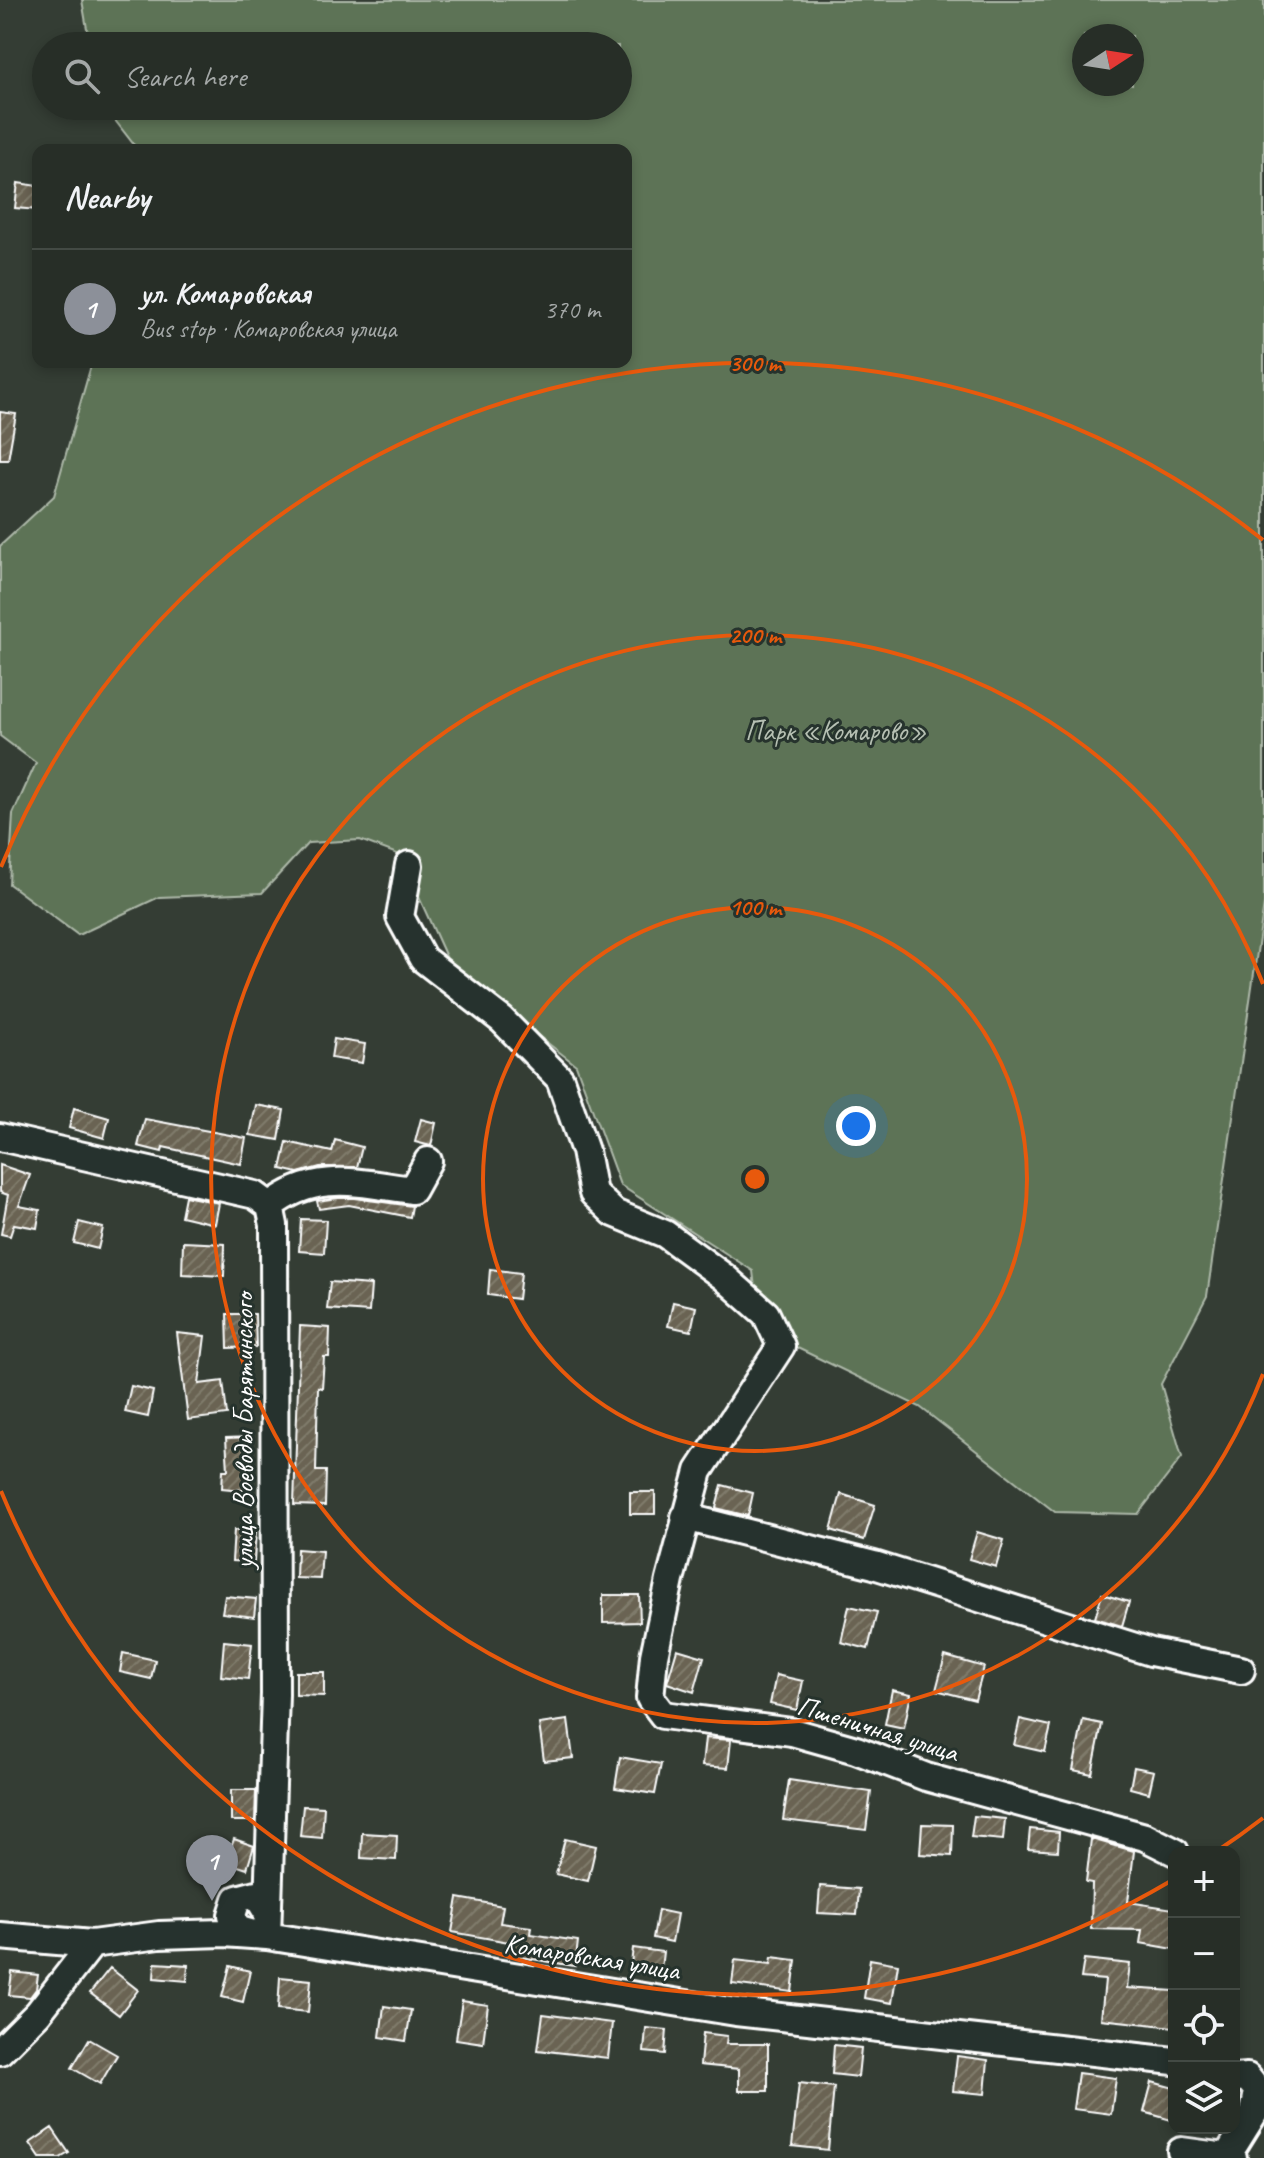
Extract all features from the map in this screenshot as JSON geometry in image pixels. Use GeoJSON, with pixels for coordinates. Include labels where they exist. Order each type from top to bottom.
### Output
{"type":"FeatureCollection","features":[{"type":"Feature","properties":{"kind":"street","name":"Пшеничная улица"},"geometry":{"type":"LineString","coordinates":[[409,865],[400,917],[423,959],[502,1020],[560,1079],[585,1151],[593,1193],[614,1213],[665,1234],[766,1314],[781,1346],[699,1471],[685,1517],[654,1656],[650,1698],[663,1715],[792,1732],[856,1750],[926,1777],[1145,1837],[1168,1848]]}},
{"type":"Feature","properties":{"kind":"street"},"geometry":{"type":"LineString","coordinates":[[0,1137],[255,1195],[270,1206],[286,1193],[331,1179],[412,1190],[428,1161]]}},
{"type":"Feature","properties":{"kind":"street","name":"улица Воеводы Барятинского"},"geometry":{"type":"LineString","coordinates":[[264,1928],[275,1694],[274,1225],[270,1206]]}},
{"type":"Feature","properties":{"kind":"street"},"geometry":{"type":"LineString","coordinates":[[685,1517],[874,1565],[1151,1652],[1241,1670]]}},
{"type":"Feature","properties":{"kind":"street","name":"Комаровская улица"},"geometry":{"type":"LineString","coordinates":[[0,1936],[92,1944],[264,1928],[736,2012],[1168,2060]]}},
{"type":"Feature","properties":{"kind":"street"},"geometry":{"type":"LineString","coordinates":[[0,2051],[38,2013],[92,1944]]}},
{"type":"Feature","properties":{"kind":"street"},"geometry":{"type":"LineString","coordinates":[[1226,2158],[1254,2113],[1261,2089],[1247,2077],[1240,2078]]}},
{"type":"Feature","properties":{"kind":"street"},"geometry":{"type":"LineString","coordinates":[[1179,2155],[1193,2134]]}},
{"type":"Feature","properties":{"kind":"street"},"geometry":{"type":"LineString","coordinates":[[1179,2155],[1233,2158]]}},
{"type":"Feature","properties":{"kind":"green space","name":"Парк «Комарово»"},"geometry":{"type":"Polygon","coordinates":[[[82,0],[1264,0],[1264,904],[1207,1296],[1161,1384],[1182,1457],[1138,1514],[1055,1512],[920,1407],[760,1330],[753,1271],[620,1185],[576,1065],[451,968],[400,855],[360,840],[308,843],[262,893],[159,897],[78,935],[9,884],[13,814],[36,763],[0,736],[0,546],[54,496],[90,368],[632,368],[632,144],[133,144],[115,120],[632,120],[632,32],[88,32],[82,0]]]}},
{"type":"Feature","properties":{"kind":"building"},"geometry":{"type":"Polygon","coordinates":[[[18,183],[32,185],[32,209],[15,208],[18,183]]]}},
{"type":"Feature","properties":{"kind":"building"},"geometry":{"type":"Polygon","coordinates":[[[0,412],[16,414],[8,460],[0,460],[0,412]]]}},
{"type":"Feature","properties":{"kind":"building"},"geometry":{"type":"Polygon","coordinates":[[[334,1039],[365,1044],[362,1063],[331,1058],[334,1039]]]}},
{"type":"Feature","properties":{"kind":"building"},"geometry":{"type":"Polygon","coordinates":[[[256,1105],[284,1110],[279,1140],[250,1135],[256,1105]]]}},
{"type":"Feature","properties":{"kind":"building"},"geometry":{"type":"Polygon","coordinates":[[[74,1108],[109,1118],[104,1138],[69,1128],[74,1108]]]}},
{"type":"Feature","properties":{"kind":"building"},"geometry":{"type":"Polygon","coordinates":[[[145,1119],[246,1138],[241,1164],[163,1147],[162,1152],[138,1146],[145,1119]]]}},
{"type":"Feature","properties":{"kind":"building"},"geometry":{"type":"Polygon","coordinates":[[[421,1119],[436,1123],[431,1146],[415,1142],[421,1119]]]}},
{"type":"Feature","properties":{"kind":"building"},"geometry":{"type":"Polygon","coordinates":[[[335,1140],[362,1147],[357,1167],[320,1167],[298,1173],[281,1169],[287,1142],[332,1152],[335,1140]]]}},
{"type":"Feature","properties":{"kind":"building"},"geometry":{"type":"Polygon","coordinates":[[[0,1165],[30,1175],[19,1206],[40,1210],[37,1228],[14,1224],[10,1236],[1,1234],[8,1195],[0,1192],[0,1165]]]}},
{"type":"Feature","properties":{"kind":"building"},"geometry":{"type":"Polygon","coordinates":[[[185,1196],[219,1203],[215,1224],[181,1216],[185,1196]]]}},
{"type":"Feature","properties":{"kind":"building"},"geometry":{"type":"Polygon","coordinates":[[[338,1198],[412,1206],[410,1217],[349,1205],[319,1209],[317,1201],[338,1198]]]}},
{"type":"Feature","properties":{"kind":"building"},"geometry":{"type":"Polygon","coordinates":[[[301,1219],[326,1220],[324,1253],[299,1251],[301,1219]]]}},
{"type":"Feature","properties":{"kind":"building"},"geometry":{"type":"Polygon","coordinates":[[[79,1222],[103,1228],[98,1249],[74,1243],[79,1222]]]}},
{"type":"Feature","properties":{"kind":"building"},"geometry":{"type":"Polygon","coordinates":[[[183,1242],[225,1244],[224,1276],[182,1274],[183,1242]]]}},
{"type":"Feature","properties":{"kind":"building"},"geometry":{"type":"Polygon","coordinates":[[[490,1269],[521,1273],[518,1299],[488,1295],[490,1269]]]}},
{"type":"Feature","properties":{"kind":"building"},"geometry":{"type":"Polygon","coordinates":[[[330,1282],[371,1285],[369,1312],[327,1309],[330,1282]]]}},
{"type":"Feature","properties":{"kind":"building"},"geometry":{"type":"Polygon","coordinates":[[[673,1302],[696,1307],[691,1331],[668,1326],[673,1302]]]}},
{"type":"Feature","properties":{"kind":"building"},"geometry":{"type":"Polygon","coordinates":[[[227,1314],[255,1314],[256,1347],[228,1348],[227,1314]]]}},
{"type":"Feature","properties":{"kind":"building"},"geometry":{"type":"Polygon","coordinates":[[[300,1326],[330,1328],[329,1357],[324,1357],[322,1388],[318,1387],[316,1471],[326,1471],[325,1506],[294,1505],[300,1326]]]}},
{"type":"Feature","properties":{"kind":"building"},"geometry":{"type":"Polygon","coordinates":[[[177,1333],[205,1336],[199,1384],[223,1381],[227,1415],[188,1420],[177,1333]]]}},
{"type":"Feature","properties":{"kind":"building"},"geometry":{"type":"Polygon","coordinates":[[[131,1386],[153,1391],[148,1417],[125,1412],[131,1386]]]}},
{"type":"Feature","properties":{"kind":"building"},"geometry":{"type":"Polygon","coordinates":[[[252,1437],[251,1491],[222,1488],[223,1470],[228,1470],[226,1438],[252,1437]]]}},
{"type":"Feature","properties":{"kind":"building"},"geometry":{"type":"Polygon","coordinates":[[[722,1485],[753,1493],[748,1516],[716,1508],[722,1485]]]}},
{"type":"Feature","properties":{"kind":"building"},"geometry":{"type":"Polygon","coordinates":[[[630,1492],[655,1492],[655,1514],[630,1514],[630,1492]]]}},
{"type":"Feature","properties":{"kind":"building"},"geometry":{"type":"Polygon","coordinates":[[[841,1494],[875,1505],[864,1540],[831,1530],[841,1494]]]}},
{"type":"Feature","properties":{"kind":"building"},"geometry":{"type":"Polygon","coordinates":[[[234,1530],[256,1531],[254,1562],[232,1561],[234,1530]]]}},
{"type":"Feature","properties":{"kind":"building"},"geometry":{"type":"Polygon","coordinates":[[[977,1532],[1004,1540],[996,1567],[969,1559],[977,1532]]]}},
{"type":"Feature","properties":{"kind":"building"},"geometry":{"type":"Polygon","coordinates":[[[297,1549],[322,1551],[320,1579],[296,1578],[297,1549]]]}},
{"type":"Feature","properties":{"kind":"building"},"geometry":{"type":"Polygon","coordinates":[[[1102,1594],[1129,1602],[1122,1626],[1095,1618],[1102,1594]]]}},
{"type":"Feature","properties":{"kind":"building"},"geometry":{"type":"Polygon","coordinates":[[[603,1595],[639,1595],[640,1622],[603,1623],[603,1595]]]}},
{"type":"Feature","properties":{"kind":"building"},"geometry":{"type":"Polygon","coordinates":[[[225,1596],[256,1599],[254,1617],[222,1613],[225,1596]]]}},
{"type":"Feature","properties":{"kind":"building"},"geometry":{"type":"Polygon","coordinates":[[[849,1606],[877,1612],[868,1649],[841,1642],[849,1606]]]}},
{"type":"Feature","properties":{"kind":"building"},"geometry":{"type":"Polygon","coordinates":[[[224,1641],[252,1644],[248,1679],[221,1676],[224,1641]]]}},
{"type":"Feature","properties":{"kind":"building"},"geometry":{"type":"Polygon","coordinates":[[[677,1649],[704,1657],[694,1692],[667,1683],[677,1649]]]}},
{"type":"Feature","properties":{"kind":"building"},"geometry":{"type":"Polygon","coordinates":[[[123,1653],[155,1660],[151,1679],[120,1672],[123,1653]]]}},
{"type":"Feature","properties":{"kind":"building"},"geometry":{"type":"Polygon","coordinates":[[[945,1656],[984,1667],[975,1700],[936,1690],[945,1656]]]}},
{"type":"Feature","properties":{"kind":"building"},"geometry":{"type":"Polygon","coordinates":[[[296,1672],[324,1672],[324,1696],[296,1695],[296,1672]]]}},
{"type":"Feature","properties":{"kind":"building"},"geometry":{"type":"Polygon","coordinates":[[[776,1675],[803,1681],[797,1710],[770,1704],[776,1675]]]}},
{"type":"Feature","properties":{"kind":"building"},"geometry":{"type":"Polygon","coordinates":[[[892,1690],[911,1694],[904,1728],[885,1724],[892,1690]]]}},
{"type":"Feature","properties":{"kind":"building"},"geometry":{"type":"Polygon","coordinates":[[[1020,1719],[1051,1726],[1045,1752],[1014,1745],[1020,1719]]]}},
{"type":"Feature","properties":{"kind":"building"},"geometry":{"type":"Polygon","coordinates":[[[568,1720],[573,1758],[544,1761],[539,1724],[568,1720]]]}},
{"type":"Feature","properties":{"kind":"building"},"geometry":{"type":"Polygon","coordinates":[[[1083,1720],[1102,1724],[1092,1774],[1073,1770],[1083,1720]]]}},
{"type":"Feature","properties":{"kind":"building"},"geometry":{"type":"Polygon","coordinates":[[[705,1738],[731,1740],[728,1768],[702,1766],[705,1738]]]}},
{"type":"Feature","properties":{"kind":"building"},"geometry":{"type":"Polygon","coordinates":[[[620,1757],[661,1764],[655,1794],[615,1788],[620,1757]]]}},
{"type":"Feature","properties":{"kind":"building"},"geometry":{"type":"Polygon","coordinates":[[[1134,1767],[1154,1771],[1149,1793],[1130,1788],[1134,1767]]]}},
{"type":"Feature","properties":{"kind":"building"},"geometry":{"type":"Polygon","coordinates":[[[789,1780],[871,1792],[866,1830],[783,1820],[789,1780]]]}},
{"type":"Feature","properties":{"kind":"building"},"geometry":{"type":"Polygon","coordinates":[[[231,1790],[256,1790],[255,1821],[231,1821],[231,1790]]]}},
{"type":"Feature","properties":{"kind":"building"},"geometry":{"type":"Polygon","coordinates":[[[303,1806],[324,1807],[322,1838],[300,1836],[303,1806]]]}},
{"type":"Feature","properties":{"kind":"building"},"geometry":{"type":"Polygon","coordinates":[[[974,1816],[1005,1819],[1003,1840],[971,1837],[974,1816]]]}},
{"type":"Feature","properties":{"kind":"building"},"geometry":{"type":"Polygon","coordinates":[[[922,1824],[953,1825],[952,1856],[920,1854],[922,1824]]]}},
{"type":"Feature","properties":{"kind":"building"},"geometry":{"type":"Polygon","coordinates":[[[1030,1829],[1059,1832],[1058,1851],[1028,1849],[1030,1829]]]}},
{"type":"Feature","properties":{"kind":"building"},"geometry":{"type":"Polygon","coordinates":[[[362,1833],[397,1835],[396,1860],[361,1858],[362,1833]]]}},
{"type":"Feature","properties":{"kind":"building"},"geometry":{"type":"Polygon","coordinates":[[[234,1839],[254,1846],[247,1869],[226,1862],[234,1839]]]}},
{"type":"Feature","properties":{"kind":"building"},"geometry":{"type":"Polygon","coordinates":[[[565,1839],[596,1846],[588,1881],[556,1874],[565,1839]]]}},
{"type":"Feature","properties":{"kind":"building"},"geometry":{"type":"Polygon","coordinates":[[[1091,1839],[1134,1851],[1128,1902],[1168,1908],[1168,1948],[1140,1943],[1142,1930],[1091,1929],[1092,1883],[1086,1882],[1091,1839]]]}},
{"type":"Feature","properties":{"kind":"building"},"geometry":{"type":"Polygon","coordinates":[[[820,1886],[859,1889],[857,1915],[818,1913],[820,1886]]]}},
{"type":"Feature","properties":{"kind":"building"},"geometry":{"type":"Polygon","coordinates":[[[458,1898],[503,1906],[500,1923],[532,1927],[531,1934],[578,1941],[575,1966],[507,1955],[509,1942],[452,1932],[458,1898]]]}},
{"type":"Feature","properties":{"kind":"building"},"geometry":{"type":"Polygon","coordinates":[[[658,1910],[677,1914],[672,1942],[653,1938],[658,1910]]]}},
{"type":"Feature","properties":{"kind":"building"},"geometry":{"type":"Polygon","coordinates":[[[633,1948],[663,1952],[660,1976],[630,1972],[633,1948]]]}},
{"type":"Feature","properties":{"kind":"building"},"geometry":{"type":"Polygon","coordinates":[[[772,1957],[796,1960],[792,1992],[732,1984],[735,1960],[771,1964],[772,1957]]]}},
{"type":"Feature","properties":{"kind":"building"},"geometry":{"type":"Polygon","coordinates":[[[870,1959],[898,1964],[892,2003],[864,1998],[870,1959]]]}},
{"type":"Feature","properties":{"kind":"building"},"geometry":{"type":"Polygon","coordinates":[[[1084,1959],[1130,1964],[1127,1988],[1168,1991],[1168,2026],[1101,2019],[1105,1980],[1081,1978],[1084,1959]]]}},
{"type":"Feature","properties":{"kind":"building"},"geometry":{"type":"Polygon","coordinates":[[[155,1963],[188,1965],[187,1981],[154,1978],[155,1963]]]}},
{"type":"Feature","properties":{"kind":"building"},"geometry":{"type":"Polygon","coordinates":[[[230,1966],[250,1971],[243,2002],[222,1997],[230,1966]]]}},
{"type":"Feature","properties":{"kind":"building"},"geometry":{"type":"Polygon","coordinates":[[[110,1968],[138,1990],[119,2015],[90,1993],[110,1968]]]}},
{"type":"Feature","properties":{"kind":"building"},"geometry":{"type":"Polygon","coordinates":[[[12,1972],[38,1975],[36,1989],[30,1997],[9,1995],[12,1972]]]}},
{"type":"Feature","properties":{"kind":"building"},"geometry":{"type":"Polygon","coordinates":[[[280,1977],[311,1980],[308,2012],[278,2009],[280,1977]]]}},
{"type":"Feature","properties":{"kind":"building"},"geometry":{"type":"Polygon","coordinates":[[[462,2001],[488,2005],[483,2043],[456,2039],[462,2001]]]}},
{"type":"Feature","properties":{"kind":"building"},"geometry":{"type":"Polygon","coordinates":[[[384,2006],[411,2010],[406,2041],[380,2037],[384,2006]]]}},
{"type":"Feature","properties":{"kind":"building"},"geometry":{"type":"Polygon","coordinates":[[[543,2014],[612,2023],[608,2058],[538,2050],[543,2014]]]}},
{"type":"Feature","properties":{"kind":"building"},"geometry":{"type":"Polygon","coordinates":[[[646,2028],[667,2030],[665,2054],[644,2052],[646,2028]]]}},
{"type":"Feature","properties":{"kind":"building"},"geometry":{"type":"Polygon","coordinates":[[[703,2033],[727,2036],[726,2044],[768,2044],[768,2091],[739,2091],[739,2069],[700,2065],[703,2033]]]}},
{"type":"Feature","properties":{"kind":"building"},"geometry":{"type":"Polygon","coordinates":[[[89,2039],[117,2055],[100,2084],[72,2068],[89,2039]]]}},
{"type":"Feature","properties":{"kind":"building"},"geometry":{"type":"Polygon","coordinates":[[[834,2045],[861,2048],[858,2077],[832,2074],[834,2045]]]}},
{"type":"Feature","properties":{"kind":"building"},"geometry":{"type":"Polygon","coordinates":[[[957,2056],[988,2060],[985,2094],[953,2091],[957,2056]]]}},
{"type":"Feature","properties":{"kind":"building"},"geometry":{"type":"Polygon","coordinates":[[[1078,2073],[1116,2078],[1111,2114],[1073,2109],[1078,2073]]]}},
{"type":"Feature","properties":{"kind":"building"},"geometry":{"type":"Polygon","coordinates":[[[1152,2082],[1168,2086],[1168,2119],[1144,2112],[1152,2082]]]}},
{"type":"Feature","properties":{"kind":"building"},"geometry":{"type":"Polygon","coordinates":[[[799,2083],[834,2087],[828,2150],[792,2146],[799,2083]]]}},
{"type":"Feature","properties":{"kind":"building"},"geometry":{"type":"Polygon","coordinates":[[[52,2128],[69,2153],[60,2158],[40,2158],[30,2143],[52,2128]]]}},
{"type":"Feature","properties":{"kind":"place","name":"ул. Комаровская"},"geometry":{"type":"Point","coordinates":[212,1901]}}]}
